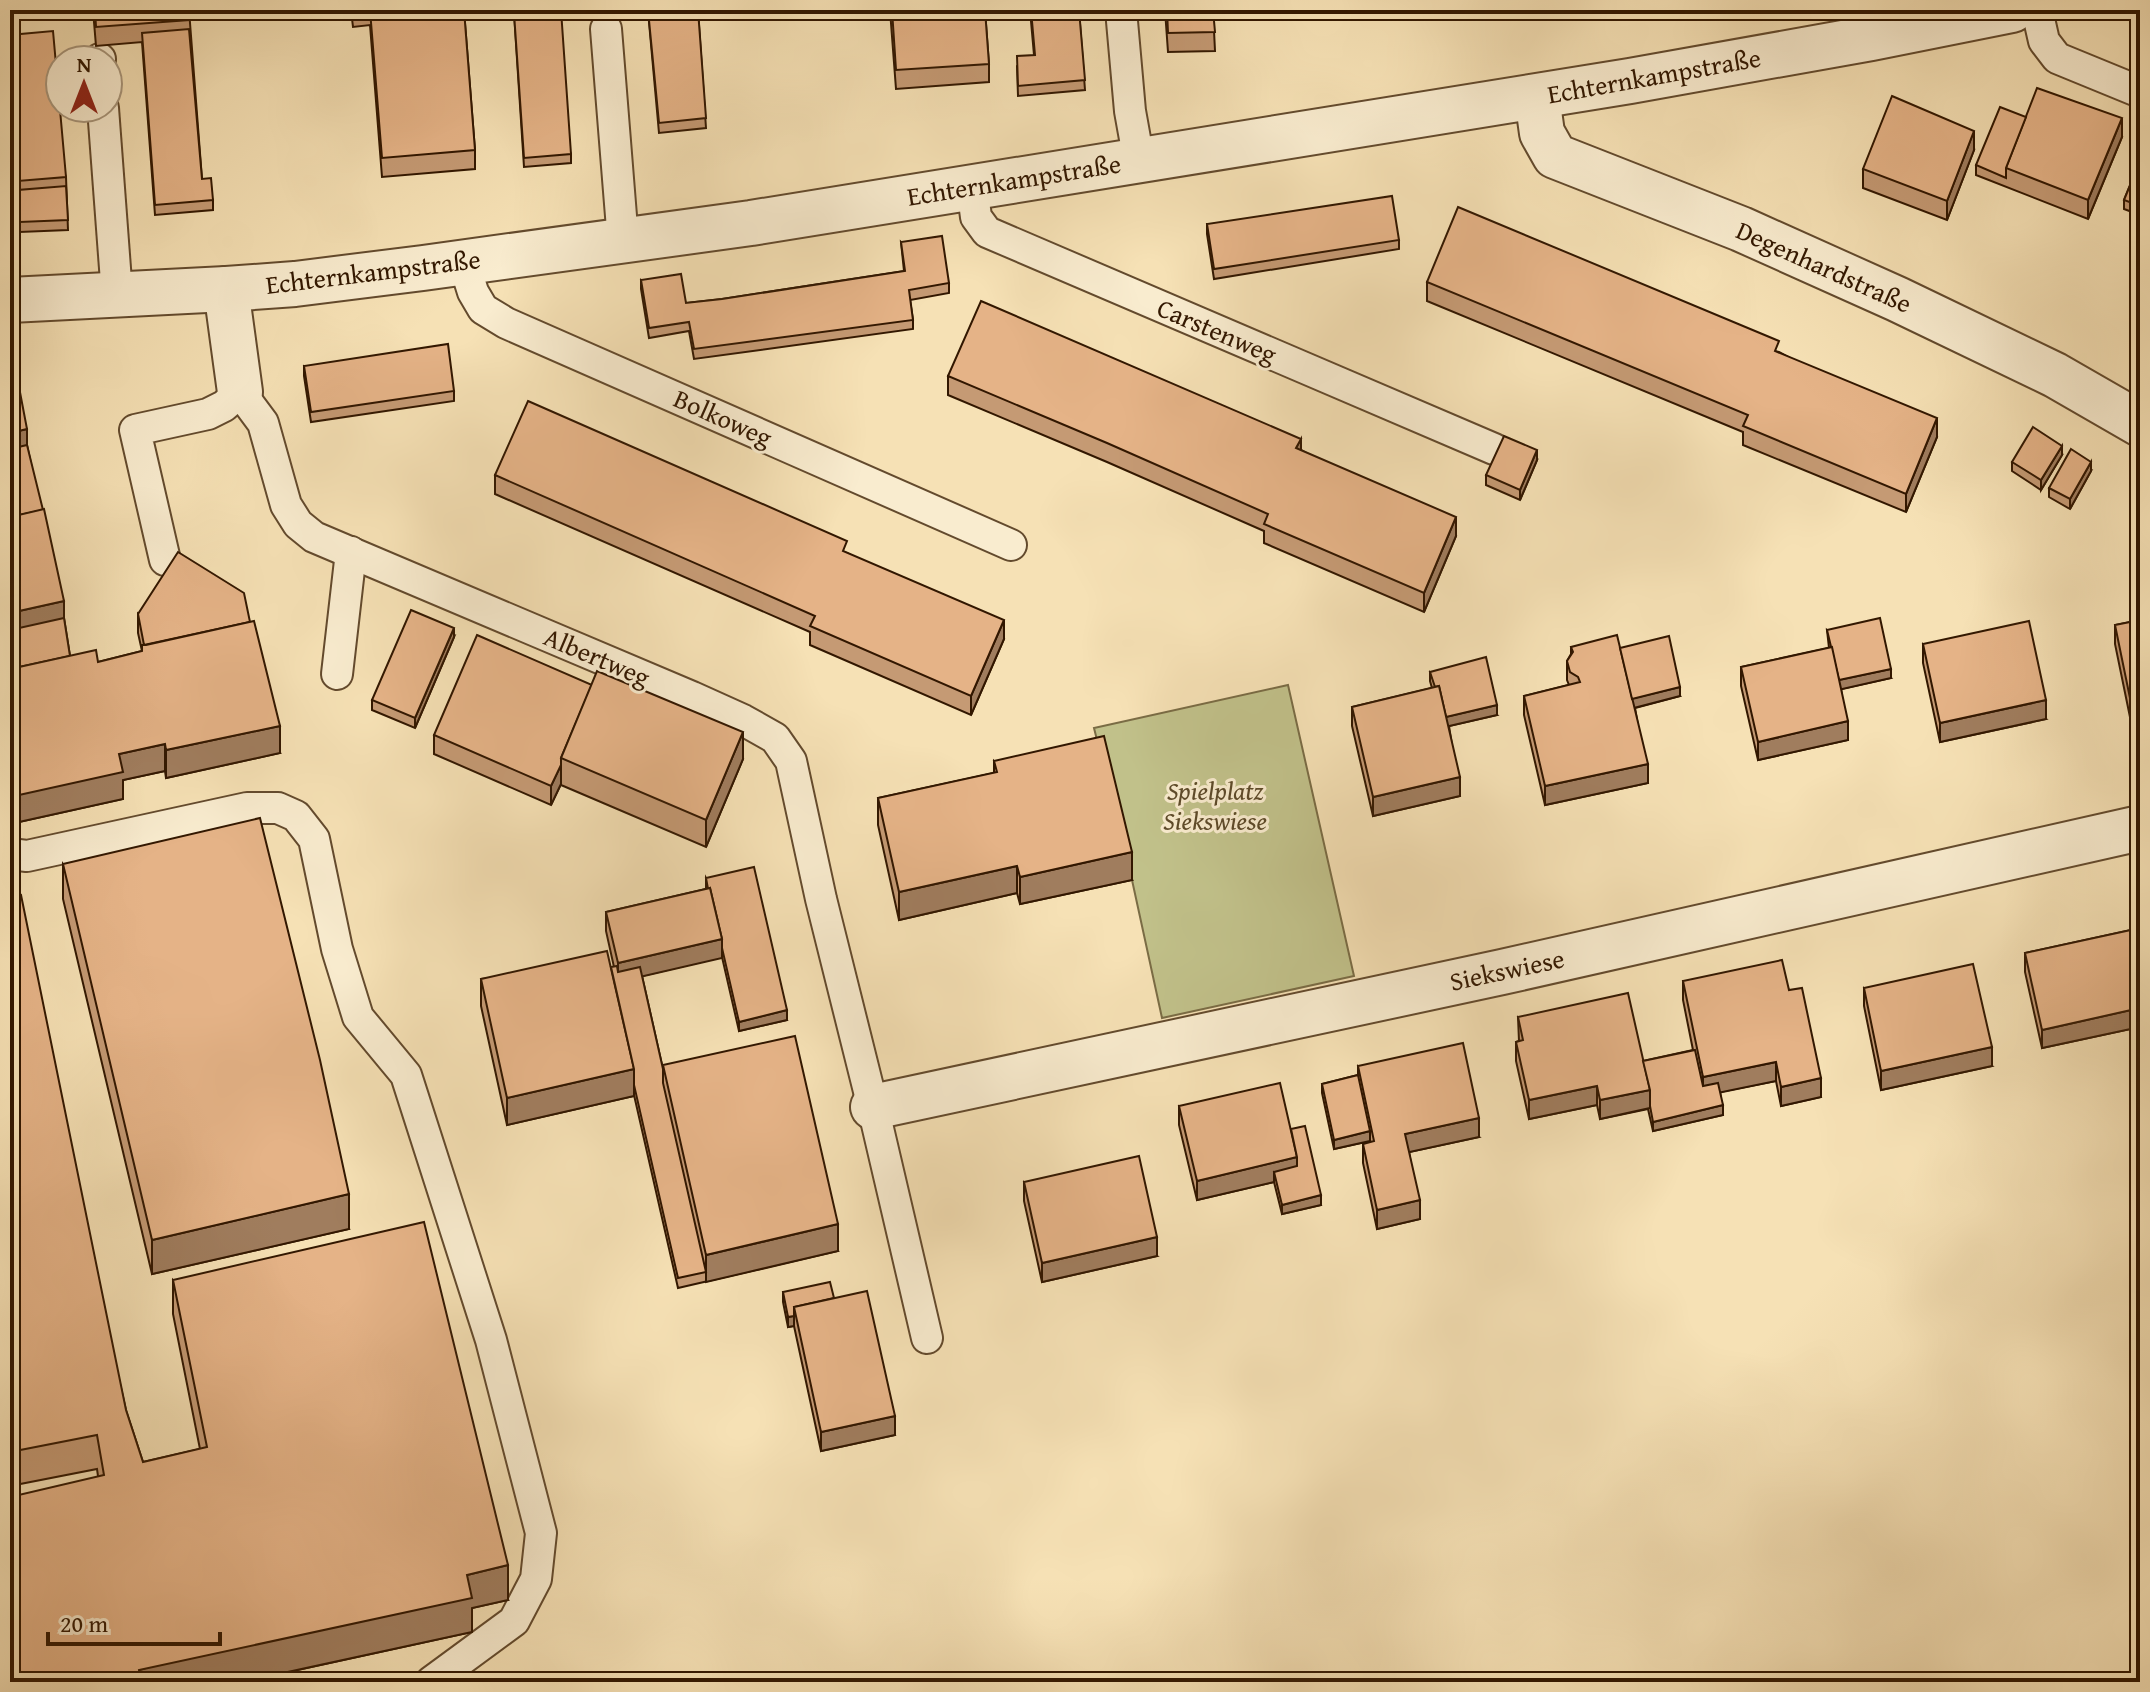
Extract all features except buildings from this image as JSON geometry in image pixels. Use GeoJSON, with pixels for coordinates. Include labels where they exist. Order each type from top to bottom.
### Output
{"type":"FeatureCollection","features":[{"type":"Feature","properties":{"kind":"street","name":"Echternkampstraße"},"geometry":{"type":"LineString","coordinates":[[10,300],[295,284],[751,223],[1537,97],[2012,10]]}},
{"type":"Feature","properties":{"kind":"street","name":"Degenhardstraße"},"geometry":{"type":"LineString","coordinates":[[1537,97],[1542,133],[1555,156],[1741,229],[1897,299],[2055,375],[2140,424]]}},
{"type":"Feature","properties":{"kind":"street","name":"Albertweg"},"geometry":{"type":"LineString","coordinates":[[226,289],[240,392]]}},
{"type":"Feature","properties":{"kind":"street","name":"Siekswiese"},"geometry":{"type":"LineString","coordinates":[[873,1107],[1255,1011],[1502,972],[2140,828]]}},
{"type":"Feature","properties":{"kind":"lane"},"geometry":{"type":"LineString","coordinates":[[1121,10],[1130,111],[1139,161]]}},
{"type":"Feature","properties":{"kind":"lane"},"geometry":{"type":"LineString","coordinates":[[2037,10],[2044,41],[2057,58],[2140,92]]}},
{"type":"Feature","properties":{"kind":"lane"},"geometry":{"type":"LineString","coordinates":[[606,29],[623,241]]}},
{"type":"Feature","properties":{"kind":"lane"},"geometry":{"type":"LineString","coordinates":[[104,124],[117,295]]}},
{"type":"Feature","properties":{"kind":"lane","name":"Carstenweg"},"geometry":{"type":"LineString","coordinates":[[972,186],[976,217],[987,232],[1494,449]]}},
{"type":"Feature","properties":{"kind":"lane","name":"Bolkoweg"},"geometry":{"type":"LineString","coordinates":[[464,263],[473,292],[483,309],[506,323],[1011,545]]}},
{"type":"Feature","properties":{"kind":"lane"},"geometry":{"type":"LineString","coordinates":[[165,560],[135,430],[208,414],[224,406],[240,392]]}},
{"type":"Feature","properties":{"kind":"lane","name":"Albertweg"},"geometry":{"type":"LineString","coordinates":[[240,392],[263,423],[286,505],[298,524],[314,537],[692,697],[775,738],[791,761],[821,899],[927,1338]]}},
{"type":"Feature","properties":{"kind":"lane"},"geometry":{"type":"LineString","coordinates":[[337,674],[351,552]]}},
{"type":"Feature","properties":{"kind":"lane"},"geometry":{"type":"LineString","coordinates":[[10,854],[27,856],[247,808],[278,808],[296,816],[314,839],[337,949],[358,1017],[406,1075],[491,1340],[541,1533],[536,1579],[514,1621],[431,1682]]}},
{"type":"Feature","properties":{"kind":"green space","name":"Spielplatz Siekswiese"},"geometry":{"type":"Polygon","coordinates":[[[1288,685],[1354,976],[1162,1018],[1094,728],[1288,685]]]}}]}
